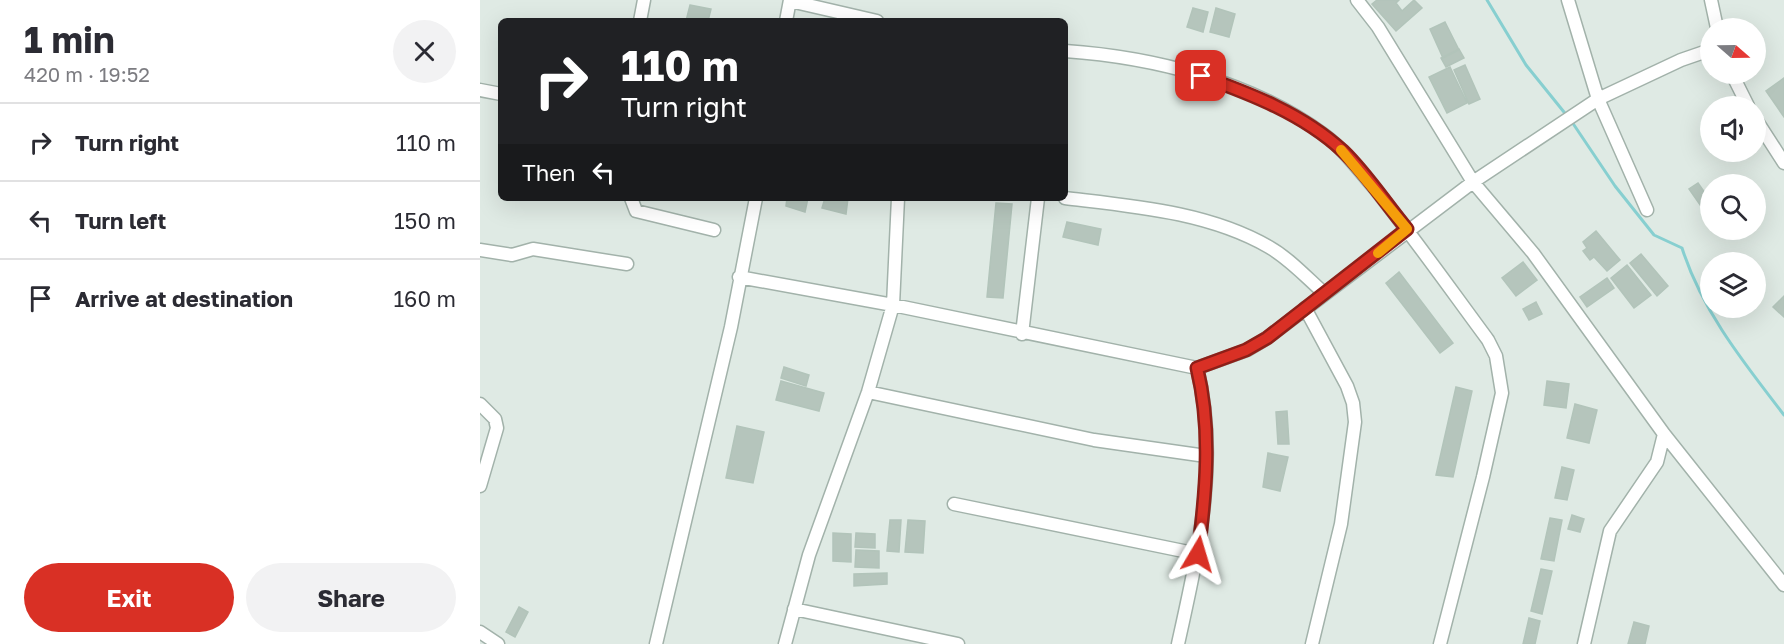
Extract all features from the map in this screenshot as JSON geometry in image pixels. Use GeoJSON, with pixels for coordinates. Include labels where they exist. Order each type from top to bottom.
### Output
{"type":"FeatureCollection","features":[{"type":"Feature","properties":{"kind":"street"},"geometry":{"type":"LineString","coordinates":[[641,18],[644,0]]}},
{"type":"Feature","properties":{"kind":"street"},"geometry":{"type":"LineString","coordinates":[[787,18],[790,0],[865,18]]}},
{"type":"Feature","properties":{"kind":"street"},"geometry":{"type":"LineString","coordinates":[[1357,0],[1378,27],[1473,182],[1533,253],[1664,434],[1784,585]]}},
{"type":"Feature","properties":{"kind":"street"},"geometry":{"type":"LineString","coordinates":[[1568,0],[1598,99],[1647,210]]}},
{"type":"Feature","properties":{"kind":"street"},"geometry":{"type":"LineString","coordinates":[[1712,0],[1715,18]]}},
{"type":"Feature","properties":{"kind":"street"},"geometry":{"type":"LineString","coordinates":[[1068,51],[1141,60],[1181,69],[1241,91],[1291,114],[1323,134],[1345,153],[1407,229],[1488,340],[1497,356],[1502,393],[1484,477],[1440,644]]}},
{"type":"Feature","properties":{"kind":"street"},"geometry":{"type":"LineString","coordinates":[[739,277],[893,305],[1022,334],[1197,368],[1246,350],[1267,338],[1407,229],[1598,99],[1700,53]]}},
{"type":"Feature","properties":{"kind":"street"},"geometry":{"type":"LineString","coordinates":[[480,90],[498,93]]}},
{"type":"Feature","properties":{"kind":"street"},"geometry":{"type":"LineString","coordinates":[[1766,135],[1784,163]]}},
{"type":"Feature","properties":{"kind":"street"},"geometry":{"type":"LineString","coordinates":[[1068,198],[1158,212],[1223,226],[1270,247],[1294,265],[1325,294]]}},
{"type":"Feature","properties":{"kind":"street"},"geometry":{"type":"LineString","coordinates":[[632,201],[636,211],[714,230]]}},
{"type":"Feature","properties":{"kind":"street"},"geometry":{"type":"LineString","coordinates":[[656,644],[731,327],[755,201]]}},
{"type":"Feature","properties":{"kind":"street"},"geometry":{"type":"LineString","coordinates":[[785,644],[809,555],[867,392],[893,305],[898,201]]}},
{"type":"Feature","properties":{"kind":"street"},"geometry":{"type":"LineString","coordinates":[[1022,334],[1038,201]]}},
{"type":"Feature","properties":{"kind":"street"},"geometry":{"type":"LineString","coordinates":[[480,250],[512,255],[533,249],[627,264]]}},
{"type":"Feature","properties":{"kind":"street"},"geometry":{"type":"LineString","coordinates":[[1305,308],[1347,386],[1353,403],[1355,422],[1341,524],[1312,644]]}},
{"type":"Feature","properties":{"kind":"street"},"geometry":{"type":"LineString","coordinates":[[1178,644],[1198,554],[1206,494],[1206,418],[1197,368]]}},
{"type":"Feature","properties":{"kind":"street"},"geometry":{"type":"LineString","coordinates":[[867,392],[1083,438],[1206,456]]}},
{"type":"Feature","properties":{"kind":"street"},"geometry":{"type":"LineString","coordinates":[[480,404],[495,419],[497,428],[480,486]]}},
{"type":"Feature","properties":{"kind":"street"},"geometry":{"type":"LineString","coordinates":[[1584,644],[1610,531],[1657,462],[1664,434]]}},
{"type":"Feature","properties":{"kind":"street"},"geometry":{"type":"LineString","coordinates":[[954,504],[1198,554]]}},
{"type":"Feature","properties":{"kind":"street"},"geometry":{"type":"LineString","coordinates":[[794,609],[958,644]]}},
{"type":"Feature","properties":{"kind":"street"},"geometry":{"type":"LineString","coordinates":[[480,632],[498,644]]}},
{"type":"Feature","properties":{"kind":"building"},"geometry":{"type":"Polygon","coordinates":[[[1377,0],[1399,0],[1396,3],[1402,11],[1414,0],[1422,8],[1396,31],[1372,4],[1377,0]]]}},
{"type":"Feature","properties":{"kind":"building"},"geometry":{"type":"Polygon","coordinates":[[[690,5],[711,9],[709,18],[687,18],[690,5]]]}},
{"type":"Feature","properties":{"kind":"building"},"geometry":{"type":"Polygon","coordinates":[[[1193,8],[1208,12],[1203,32],[1187,27],[1193,8]]]}},
{"type":"Feature","properties":{"kind":"building"},"geometry":{"type":"Polygon","coordinates":[[[1216,8],[1235,14],[1229,37],[1210,32],[1216,8]]]}},
{"type":"Feature","properties":{"kind":"building"},"geometry":{"type":"Polygon","coordinates":[[[1445,22],[1459,50],[1443,58],[1430,29],[1445,22]]]}},
{"type":"Feature","properties":{"kind":"building"},"geometry":{"type":"Polygon","coordinates":[[[1459,49],[1464,58],[1446,67],[1441,58],[1459,49]]]}},
{"type":"Feature","properties":{"kind":"building"},"geometry":{"type":"Polygon","coordinates":[[[1465,65],[1480,99],[1469,104],[1454,70],[1465,65]]]}},
{"type":"Feature","properties":{"kind":"building"},"geometry":{"type":"Polygon","coordinates":[[[1450,67],[1467,103],[1447,113],[1429,77],[1450,67]]]}},
{"type":"Feature","properties":{"kind":"building"},"geometry":{"type":"Polygon","coordinates":[[[1784,78],[1784,117],[1766,91],[1784,78]]]}},
{"type":"Feature","properties":{"kind":"building"},"geometry":{"type":"Polygon","coordinates":[[[1698,183],[1700,186],[1700,205],[1689,189],[1698,183]]]}},
{"type":"Feature","properties":{"kind":"building"},"geometry":{"type":"Polygon","coordinates":[[[787,201],[807,201],[805,212],[786,206],[787,201]]]}},
{"type":"Feature","properties":{"kind":"building"},"geometry":{"type":"Polygon","coordinates":[[[824,201],[848,201],[846,214],[822,208],[824,201]]]}},
{"type":"Feature","properties":{"kind":"building"},"geometry":{"type":"Polygon","coordinates":[[[996,203],[1012,204],[1003,298],[987,297],[996,203]]]}},
{"type":"Feature","properties":{"kind":"building"},"geometry":{"type":"Polygon","coordinates":[[[1067,222],[1101,229],[1098,245],[1063,237],[1067,222]]]}},
{"type":"Feature","properties":{"kind":"building"},"geometry":{"type":"Polygon","coordinates":[[[1596,231],[1620,260],[1607,271],[1594,257],[1590,260],[1583,251],[1587,248],[1583,242],[1596,231]]]}},
{"type":"Feature","properties":{"kind":"building"},"geometry":{"type":"Polygon","coordinates":[[[1641,254],[1668,286],[1657,296],[1630,263],[1641,254]]]}},
{"type":"Feature","properties":{"kind":"building"},"geometry":{"type":"Polygon","coordinates":[[[1523,262],[1537,280],[1516,296],[1502,278],[1523,262]]]}},
{"type":"Feature","properties":{"kind":"building"},"geometry":{"type":"Polygon","coordinates":[[[1627,265],[1651,295],[1634,308],[1611,278],[1627,265]]]}},
{"type":"Feature","properties":{"kind":"building"},"geometry":{"type":"Polygon","coordinates":[[[1399,272],[1453,343],[1440,353],[1386,283],[1399,272]]]}},
{"type":"Feature","properties":{"kind":"building"},"geometry":{"type":"Polygon","coordinates":[[[1607,278],[1614,288],[1587,307],[1580,297],[1607,278]]]}},
{"type":"Feature","properties":{"kind":"building"},"geometry":{"type":"Polygon","coordinates":[[[1784,296],[1784,317],[1773,307],[1784,296]]]}},
{"type":"Feature","properties":{"kind":"building"},"geometry":{"type":"Polygon","coordinates":[[[1536,302],[1542,314],[1529,320],[1523,309],[1536,302]]]}},
{"type":"Feature","properties":{"kind":"building"},"geometry":{"type":"Polygon","coordinates":[[[784,367],[809,375],[806,386],[781,378],[784,367]]]}},
{"type":"Feature","properties":{"kind":"building"},"geometry":{"type":"Polygon","coordinates":[[[781,381],[824,393],[819,411],[776,400],[781,381]]]}},
{"type":"Feature","properties":{"kind":"building"},"geometry":{"type":"Polygon","coordinates":[[[1547,381],[1569,384],[1566,408],[1544,405],[1547,381]]]}},
{"type":"Feature","properties":{"kind":"building"},"geometry":{"type":"Polygon","coordinates":[[[1456,387],[1472,391],[1453,477],[1436,475],[1456,387]]]}},
{"type":"Feature","properties":{"kind":"building"},"geometry":{"type":"Polygon","coordinates":[[[1575,404],[1597,410],[1589,443],[1567,438],[1575,404]]]}},
{"type":"Feature","properties":{"kind":"building"},"geometry":{"type":"Polygon","coordinates":[[[1287,411],[1289,444],[1278,444],[1276,412],[1287,411]]]}},
{"type":"Feature","properties":{"kind":"building"},"geometry":{"type":"Polygon","coordinates":[[[737,426],[764,432],[753,483],[726,478],[737,426]]]}},
{"type":"Feature","properties":{"kind":"building"},"geometry":{"type":"Polygon","coordinates":[[[1268,453],[1288,457],[1280,491],[1263,487],[1268,453]]]}},
{"type":"Feature","properties":{"kind":"building"},"geometry":{"type":"Polygon","coordinates":[[[1562,467],[1574,470],[1567,500],[1555,498],[1562,467]]]}},
{"type":"Feature","properties":{"kind":"building"},"geometry":{"type":"Polygon","coordinates":[[[1572,515],[1584,519],[1580,532],[1568,529],[1572,515]]]}},
{"type":"Feature","properties":{"kind":"building"},"geometry":{"type":"Polygon","coordinates":[[[1550,518],[1562,520],[1554,561],[1541,559],[1550,518]]]}},
{"type":"Feature","properties":{"kind":"building"},"geometry":{"type":"Polygon","coordinates":[[[890,520],[901,520],[899,552],[887,551],[890,520]]]}},
{"type":"Feature","properties":{"kind":"building"},"geometry":{"type":"Polygon","coordinates":[[[908,520],[925,521],[923,553],[905,552],[908,520]]]}},
{"type":"Feature","properties":{"kind":"building"},"geometry":{"type":"Polygon","coordinates":[[[833,533],[851,534],[851,562],[833,561],[833,533]]]}},
{"type":"Feature","properties":{"kind":"building"},"geometry":{"type":"Polygon","coordinates":[[[856,533],[875,534],[875,548],[855,547],[856,533]]]}},
{"type":"Feature","properties":{"kind":"building"},"geometry":{"type":"Polygon","coordinates":[[[856,550],[879,551],[879,568],[855,567],[856,550]]]}},
{"type":"Feature","properties":{"kind":"building"},"geometry":{"type":"Polygon","coordinates":[[[1541,569],[1552,571],[1542,614],[1531,611],[1541,569]]]}},
{"type":"Feature","properties":{"kind":"building"},"geometry":{"type":"Polygon","coordinates":[[[887,573],[887,584],[854,586],[854,574],[887,573]]]}},
{"type":"Feature","properties":{"kind":"building"},"geometry":{"type":"Polygon","coordinates":[[[519,607],[528,612],[515,637],[506,632],[519,607]]]}},
{"type":"Feature","properties":{"kind":"building"},"geometry":{"type":"Polygon","coordinates":[[[1529,618],[1540,621],[1535,644],[1523,644],[1529,618]]]}},
{"type":"Feature","properties":{"kind":"building"},"geometry":{"type":"Polygon","coordinates":[[[1634,622],[1649,626],[1645,644],[1628,644],[1634,622]]]}},
{"type":"Feature","properties":{"kind":"waterway"},"geometry":{"type":"LineString","coordinates":[[1487,0],[1526,65],[1568,117]]}},
{"type":"Feature","properties":{"kind":"waterway"},"geometry":{"type":"LineString","coordinates":[[1572,122],[1615,186],[1654,235],[1682,248],[1690,271],[1713,315],[1739,356],[1784,415]]}},
{"type":"Feature","properties":{"kind":"slow traffic"},"geometry":{"type":"LineString","coordinates":[[1341,150],[1407,229],[1378,253]]}},
{"type":"Feature","properties":{"kind":"route"},"geometry":{"type":"LineString","coordinates":[[1198,554],[1206,494],[1206,418],[1197,368],[1221,361],[1267,338],[1407,229],[1345,153],[1323,134],[1275,106],[1201,76]]}}]}
